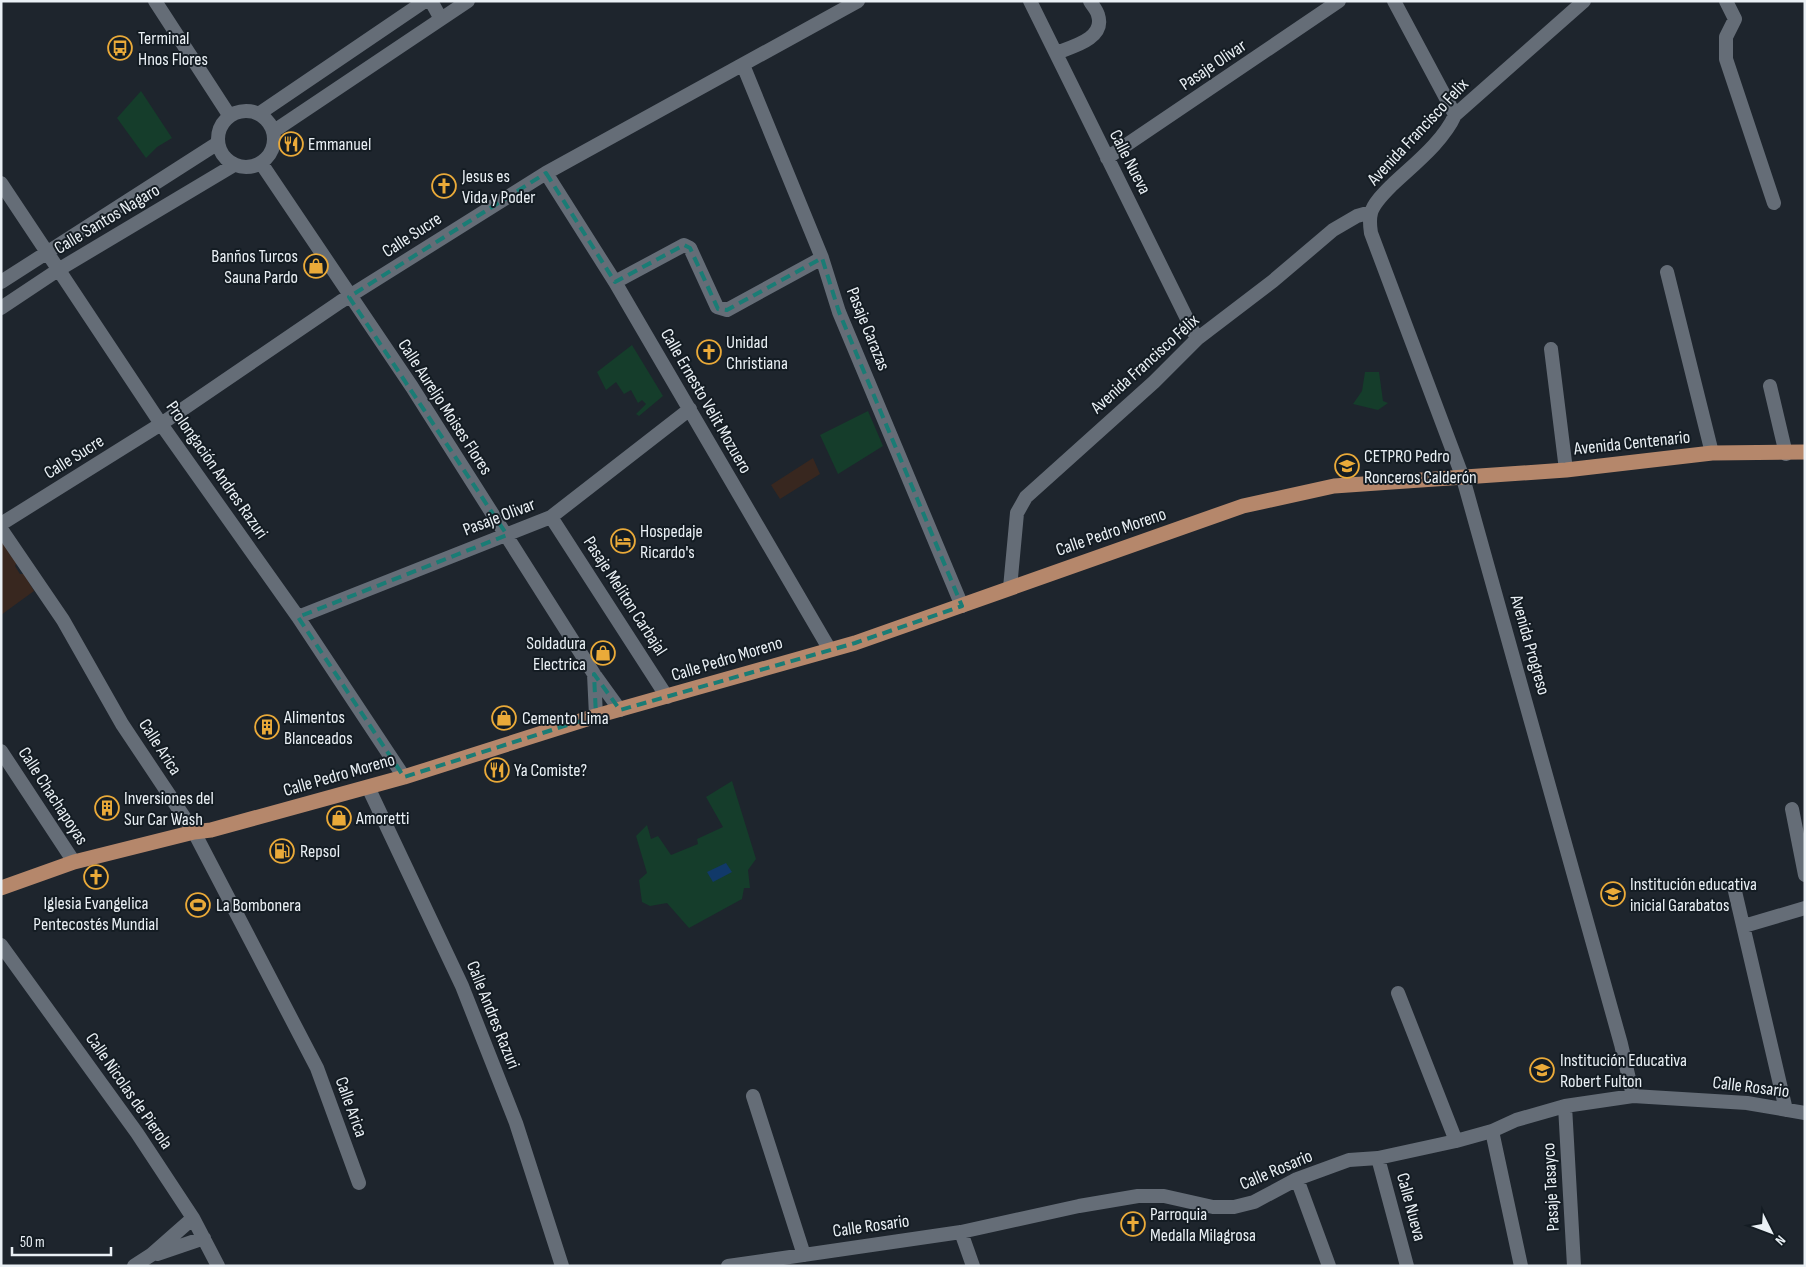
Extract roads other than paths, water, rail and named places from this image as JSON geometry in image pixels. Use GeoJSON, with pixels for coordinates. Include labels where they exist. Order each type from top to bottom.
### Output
{"type":"FeatureCollection","features":[{"type":"Feature","properties":{"kind":"main road","name":"Avenida Centenario"},"geometry":{"type":"LineString","coordinates":[[1463,478],[1566,470],[1712,453],[1786,454],[1805,452]]}},
{"type":"Feature","properties":{"kind":"main road","name":"Calle Pedro Moreno"},"geometry":{"type":"LineString","coordinates":[[1,888],[74,862],[194,832],[211,830],[404,777],[596,716],[830,650],[962,606],[1243,506],[1334,486],[1463,478]]}},
{"type":"Feature","properties":{"kind":"street"},"geometry":{"type":"LineString","coordinates":[[155,1],[230,115]]}},
{"type":"Feature","properties":{"kind":"street"},"geometry":{"type":"LineString","coordinates":[[260,113],[425,1]]}},
{"type":"Feature","properties":{"kind":"street"},"geometry":{"type":"LineString","coordinates":[[431,1],[441,18]]}},
{"type":"Feature","properties":{"kind":"street"},"geometry":{"type":"LineString","coordinates":[[274,131],[468,1]]}},
{"type":"Feature","properties":{"kind":"street","name":"Calle Sucre"},"geometry":{"type":"LineString","coordinates":[[1,524],[161,424],[349,297],[546,173],[858,1]]}},
{"type":"Feature","properties":{"kind":"street","name":"Calle Nueva"},"geometry":{"type":"LineString","coordinates":[[1030,1],[1197,339]]}},
{"type":"Feature","properties":{"kind":"street"},"geometry":{"type":"LineString","coordinates":[[1056,53],[1087,41],[1094,34],[1098,25],[1098,15],[1090,1]]}},
{"type":"Feature","properties":{"kind":"street","name":"Pasaje Olivar"},"geometry":{"type":"LineString","coordinates":[[1107,158],[1339,1]]}},
{"type":"Feature","properties":{"kind":"street"},"geometry":{"type":"LineString","coordinates":[[1394,1],[1455,115]]}},
{"type":"Feature","properties":{"kind":"street","name":"Avenida Francisco Felix"},"geometry":{"type":"LineString","coordinates":[[1371,212],[1384,193],[1450,126],[1455,115],[1584,1]]}},
{"type":"Feature","properties":{"kind":"street"},"geometry":{"type":"LineString","coordinates":[[1726,1],[1735,19],[1726,37],[1726,58],[1774,203]]}},
{"type":"Feature","properties":{"kind":"street","name":"Pasaje Carazas"},"geometry":{"type":"LineString","coordinates":[[743,65],[822,258],[839,312],[962,606]]}},
{"type":"Feature","properties":{"kind":"street"},"geometry":{"type":"LineString","coordinates":[[242,110],[260,113],[271,124],[274,131],[273,147],[270,154],[260,163],[250,167],[234,165],[221,152],[218,143],[220,125],[230,115],[242,110]]}},
{"type":"Feature","properties":{"kind":"street","name":"Calle Santos Nagaro"},"geometry":{"type":"LineString","coordinates":[[1,282],[218,143]]}},
{"type":"Feature","properties":{"kind":"street","name":"Calle Aureljo Moises Flores"},"geometry":{"type":"LineString","coordinates":[[260,163],[349,297],[412,387],[594,674],[620,710]]}},
{"type":"Feature","properties":{"kind":"street","name":"Calle Santos Nagaro"},"geometry":{"type":"LineString","coordinates":[[1,308],[58,270],[234,165]]}},
{"type":"Feature","properties":{"kind":"street","name":"Calle Ernesto Velit Mozuero"},"geometry":{"type":"LineString","coordinates":[[546,173],[615,282],[830,650]]}},
{"type":"Feature","properties":{"kind":"street","name":"Prolongación Andres Razuri"},"geometry":{"type":"LineString","coordinates":[[1,183],[161,424],[298,617],[404,777]]}},
{"type":"Feature","properties":{"kind":"street","name":"Avenida Francisco Félix"},"geometry":{"type":"LineString","coordinates":[[1010,588],[1017,513],[1026,497],[1154,382],[1197,339],[1273,281],[1333,230],[1357,216],[1371,212]]}},
{"type":"Feature","properties":{"kind":"street","name":"Avenida Progreso"},"geometry":{"type":"LineString","coordinates":[[1371,212],[1371,232],[1463,478],[1619,1035],[1633,1096]]}},
{"type":"Feature","properties":{"kind":"street"},"geometry":{"type":"LineString","coordinates":[[615,282],[684,245],[690,248],[717,306],[727,310],[822,258]]}},
{"type":"Feature","properties":{"kind":"street"},"geometry":{"type":"LineString","coordinates":[[1667,272],[1712,453]]}},
{"type":"Feature","properties":{"kind":"street"},"geometry":{"type":"LineString","coordinates":[[1551,349],[1566,470]]}},
{"type":"Feature","properties":{"kind":"street"},"geometry":{"type":"LineString","coordinates":[[1770,386],[1786,454]]}},
{"type":"Feature","properties":{"kind":"street","name":"Pasaje Olivar"},"geometry":{"type":"LineString","coordinates":[[298,617],[551,517],[690,409]]}},
{"type":"Feature","properties":{"kind":"street","name":"Pasaje Meliton Carbajal"},"geometry":{"type":"LineString","coordinates":[[551,517],[667,696]]}},
{"type":"Feature","properties":{"kind":"street","name":"Calle Arica"},"geometry":{"type":"LineString","coordinates":[[1,529],[63,620],[122,724],[194,832],[317,1068],[359,1183]]}},
{"type":"Feature","properties":{"kind":"street"},"geometry":{"type":"LineString","coordinates":[[594,674],[596,716]]}},
{"type":"Feature","properties":{"kind":"street","name":"Calle Chachapoyas"},"geometry":{"type":"LineString","coordinates":[[1,751],[74,862]]}},
{"type":"Feature","properties":{"kind":"street","name":"Calle Andres Razuri"},"geometry":{"type":"LineString","coordinates":[[368,787],[462,986],[516,1123],[562,1266]]}},
{"type":"Feature","properties":{"kind":"street"},"geometry":{"type":"LineString","coordinates":[[1792,809],[1804,868]]}},
{"type":"Feature","properties":{"kind":"street"},"geometry":{"type":"LineString","coordinates":[[1734,887],[1786,1110]]}},
{"type":"Feature","properties":{"kind":"street"},"geometry":{"type":"LineString","coordinates":[[1744,926],[1805,908]]}},
{"type":"Feature","properties":{"kind":"street","name":"Calle Nicolas de Pierola"},"geometry":{"type":"LineString","coordinates":[[1,945],[137,1133],[193,1218],[218,1266]]}},
{"type":"Feature","properties":{"kind":"street"},"geometry":{"type":"LineString","coordinates":[[1398,994],[1456,1141]]}},
{"type":"Feature","properties":{"kind":"street"},"geometry":{"type":"LineString","coordinates":[[753,1096],[804,1255]]}},
{"type":"Feature","properties":{"kind":"street","name":"Calle Rosario"},"geometry":{"type":"LineString","coordinates":[[728,1266],[961,1232],[1079,1206],[1138,1196],[1164,1196],[1213,1207],[1234,1207],[1254,1202],[1297,1179],[1349,1160],[1378,1158],[1456,1141],[1492,1131],[1516,1120],[1565,1106],[1633,1096],[1747,1103],[1805,1113]]}},
{"type":"Feature","properties":{"kind":"street","name":"Pasaje Tasayco"},"geometry":{"type":"LineString","coordinates":[[1565,1106],[1574,1266]]}},
{"type":"Feature","properties":{"kind":"street"},"geometry":{"type":"LineString","coordinates":[[1492,1131],[1521,1266]]}},
{"type":"Feature","properties":{"kind":"street","name":"Calle Nueva"},"geometry":{"type":"LineString","coordinates":[[1378,1158],[1407,1266]]}},
{"type":"Feature","properties":{"kind":"street"},"geometry":{"type":"LineString","coordinates":[[1297,1179],[1329,1266]]}},
{"type":"Feature","properties":{"kind":"street"},"geometry":{"type":"LineString","coordinates":[[134,1266],[151,1255],[193,1218]]}},
{"type":"Feature","properties":{"kind":"street"},"geometry":{"type":"LineString","coordinates":[[961,1232],[973,1266]]}},
{"type":"Feature","properties":{"kind":"street"},"geometry":{"type":"LineString","coordinates":[[151,1255],[204,1238]]}},
{"type":"Feature","properties":{"kind":"water"},"geometry":{"type":"Polygon","coordinates":[[[726,863],[732,872],[713,882],[707,872],[726,863]]]}},
{"type":"Feature","properties":{"kind":"place","name":"Terminal Hnos Flores"},"geometry":{"type":"Point","coordinates":[120,48]}},
{"type":"Feature","properties":{"kind":"place","name":"Emmanuel"},"geometry":{"type":"Point","coordinates":[291,144]}},
{"type":"Feature","properties":{"kind":"place","name":"Jesus es Vida y Poder"},"geometry":{"type":"Point","coordinates":[444,186]}},
{"type":"Feature","properties":{"kind":"place","name":"Banños Turcos Sauna Pardo"},"geometry":{"type":"Point","coordinates":[316,266]}},
{"type":"Feature","properties":{"kind":"place","name":"Unidad Christiana"},"geometry":{"type":"Point","coordinates":[709,352]}},
{"type":"Feature","properties":{"kind":"place","name":"CETPRO Pedro Ronceros Calderón"},"geometry":{"type":"Point","coordinates":[1347,466]}},
{"type":"Feature","properties":{"kind":"place","name":"Hospedaje Ricardo's"},"geometry":{"type":"Point","coordinates":[623,541]}},
{"type":"Feature","properties":{"kind":"place","name":"Soldadura Electrica"},"geometry":{"type":"Point","coordinates":[603,653]}},
{"type":"Feature","properties":{"kind":"place","name":"Cemento Lima"},"geometry":{"type":"Point","coordinates":[504,718]}},
{"type":"Feature","properties":{"kind":"place","name":"Alimentos Blanceados"},"geometry":{"type":"Point","coordinates":[267,727]}},
{"type":"Feature","properties":{"kind":"place","name":"Ya Comiste?"},"geometry":{"type":"Point","coordinates":[497,770]}},
{"type":"Feature","properties":{"kind":"place","name":"Inversiones del Sur Car Wash"},"geometry":{"type":"Point","coordinates":[107,808]}},
{"type":"Feature","properties":{"kind":"place","name":"Amoretti"},"geometry":{"type":"Point","coordinates":[339,818]}},
{"type":"Feature","properties":{"kind":"place","name":"Repsol"},"geometry":{"type":"Point","coordinates":[282,851]}},
{"type":"Feature","properties":{"kind":"place","name":"Iglesia Evangelica Pentecostés Mundial"},"geometry":{"type":"Point","coordinates":[96,877]}},
{"type":"Feature","properties":{"kind":"place","name":"Institución educativa inicial Garabatos"},"geometry":{"type":"Point","coordinates":[1613,894]}},
{"type":"Feature","properties":{"kind":"place","name":"La Bombonera"},"geometry":{"type":"Point","coordinates":[198,905]}},
{"type":"Feature","properties":{"kind":"place","name":"Institución Educativa Robert Fulton"},"geometry":{"type":"Point","coordinates":[1542,1070]}},
{"type":"Feature","properties":{"kind":"place","name":"Parroquia Medalla Milagrosa"},"geometry":{"type":"Point","coordinates":[1133,1224]}}]}
